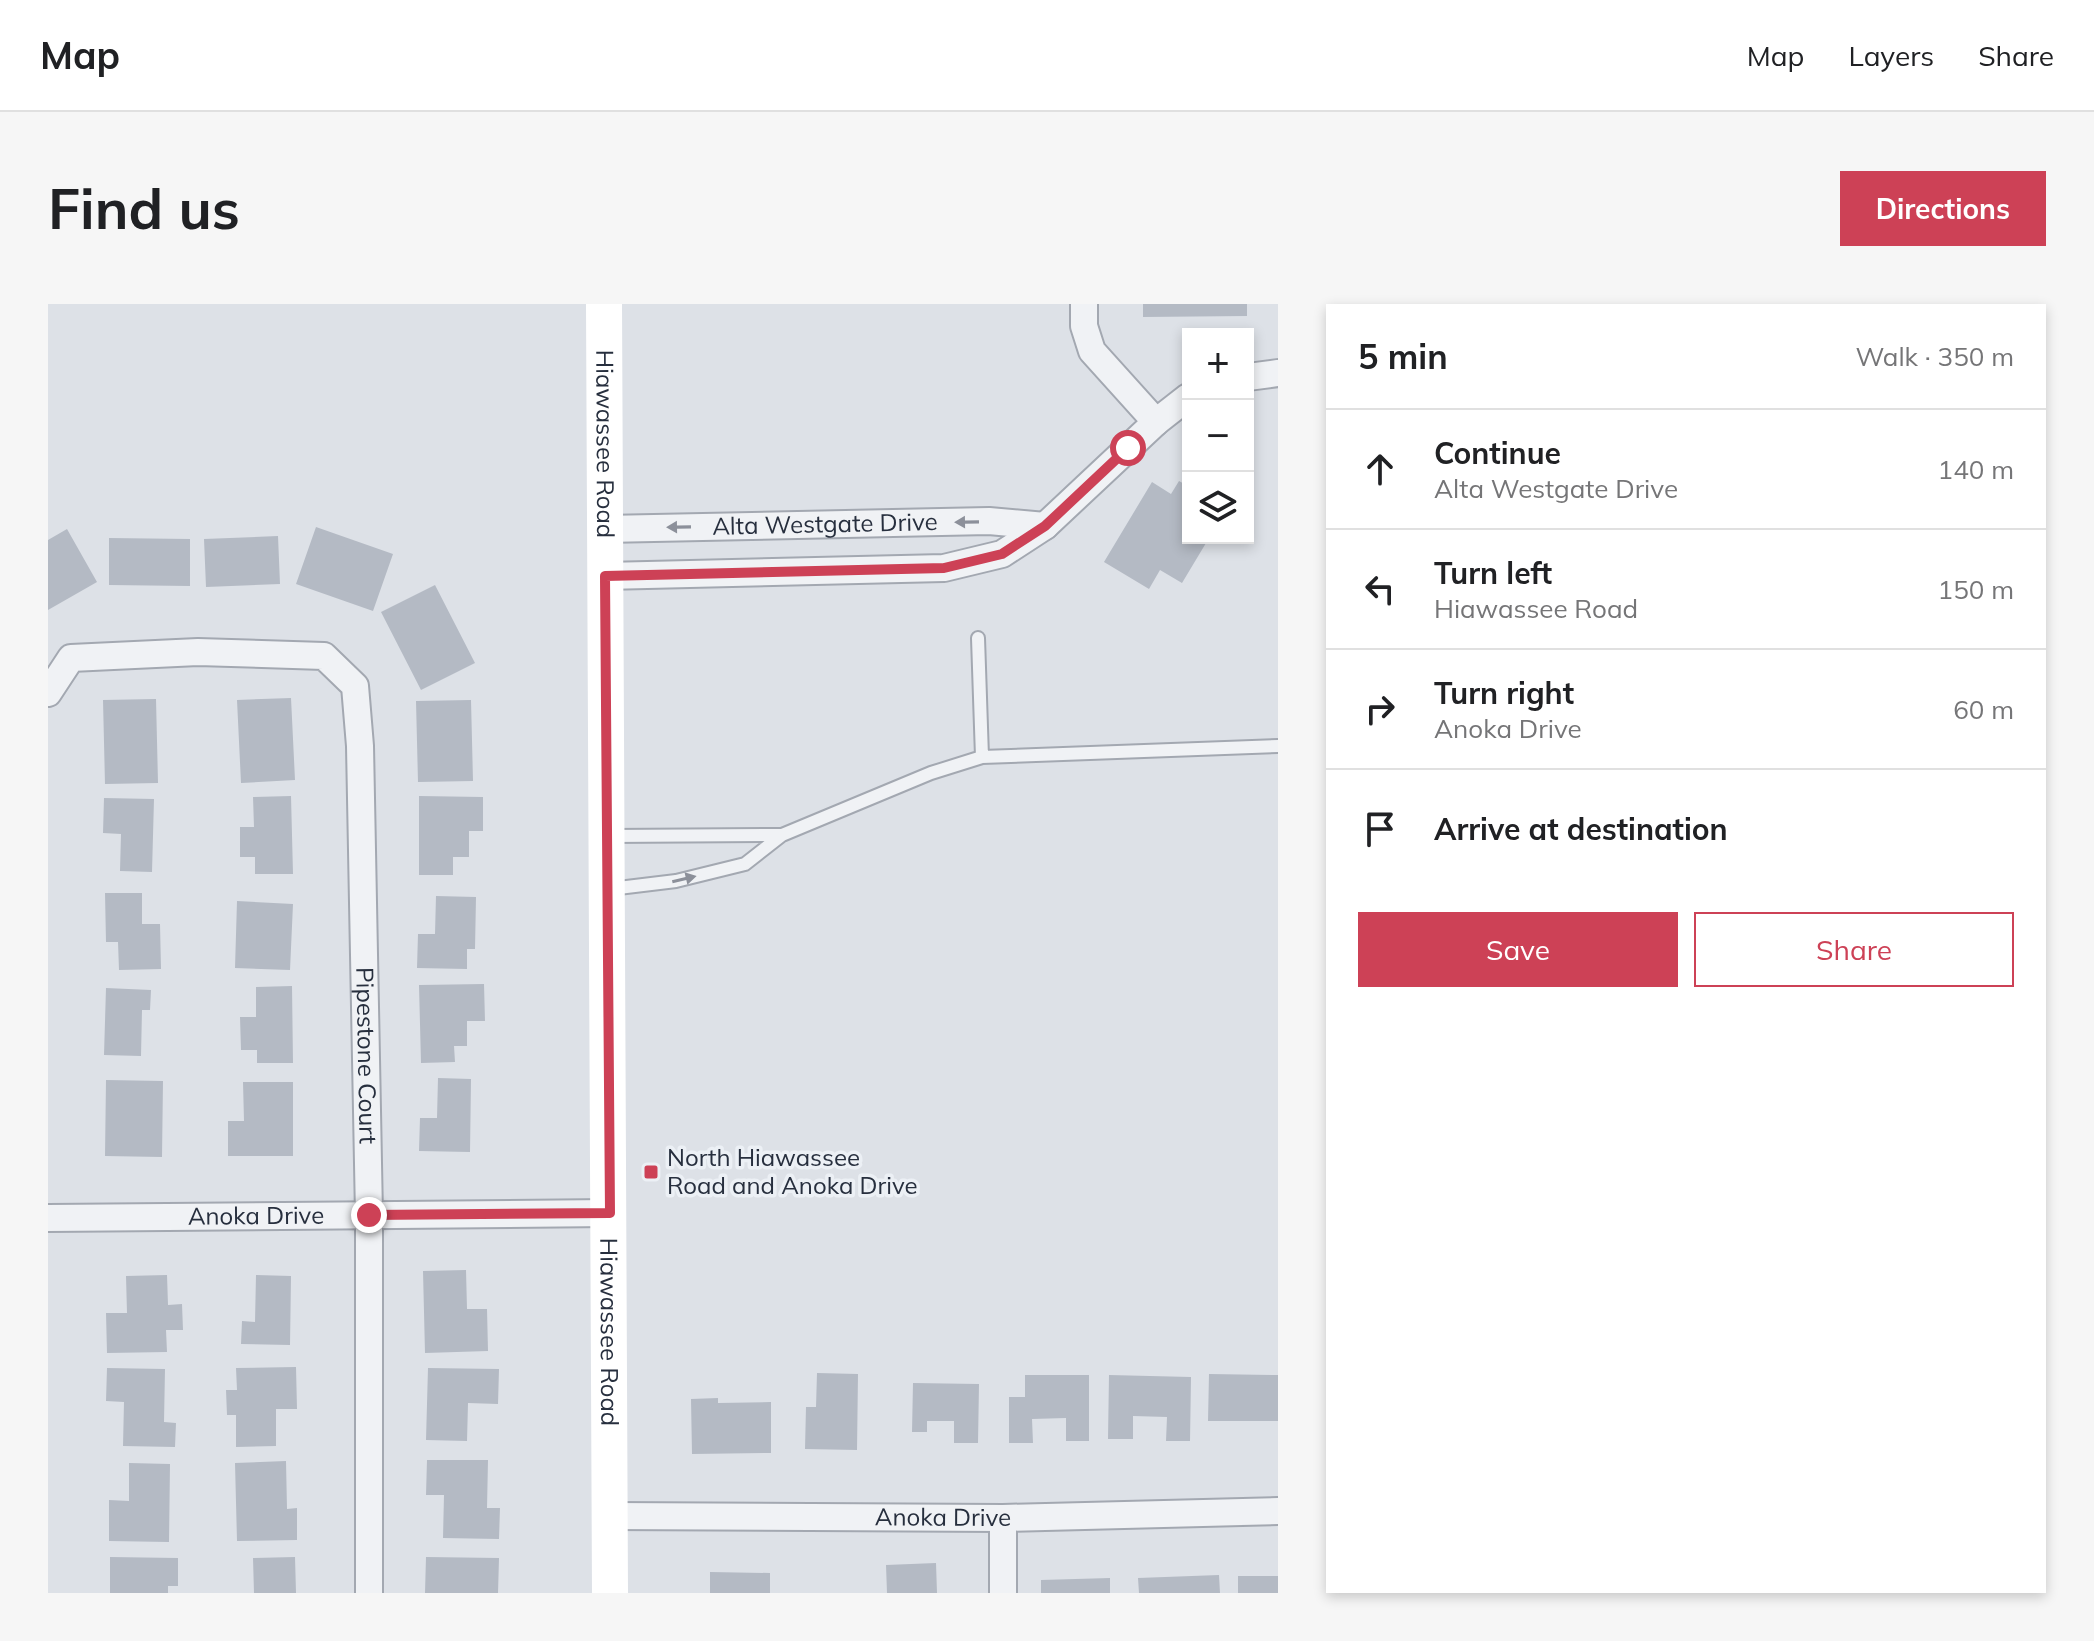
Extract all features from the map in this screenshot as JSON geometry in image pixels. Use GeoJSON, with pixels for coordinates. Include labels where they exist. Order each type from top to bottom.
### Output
{"type":"FeatureCollection","features":[{"type":"Feature","properties":{"kind":"main road","name":"Hiawassee Road"},"geometry":{"type":"LineString","coordinates":[[604,304],[610,1593]]}},
{"type":"Feature","properties":{"kind":"street"},"geometry":{"type":"LineString","coordinates":[[1084,304],[1084,326],[1092,351],[1156,422]]}},
{"type":"Feature","properties":{"kind":"street"},"geometry":{"type":"LineString","coordinates":[[1254,376],[1278,373]]}},
{"type":"Feature","properties":{"kind":"street","name":"Alta Westgate Drive"},"geometry":{"type":"LineString","coordinates":[[605,576],[944,568],[1002,554],[1045,526],[1156,422],[1184,400]]}},
{"type":"Feature","properties":{"kind":"street","name":"Alta Westgate Drive"},"geometry":{"type":"LineString","coordinates":[[605,529],[989,521],[1045,526]]}},
{"type":"Feature","properties":{"kind":"street","name":"Pipestone Court"},"geometry":{"type":"LineString","coordinates":[[48,693],[71,658],[198,652],[324,656],[355,686],[360,746],[369,1215],[369,1593]]}},
{"type":"Feature","properties":{"kind":"street","name":"Anoka Drive"},"geometry":{"type":"LineString","coordinates":[[48,1218],[610,1213]]}},
{"type":"Feature","properties":{"kind":"street","name":"Anoka Drive"},"geometry":{"type":"LineString","coordinates":[[609,1516],[1003,1518],[1278,1511]]}},
{"type":"Feature","properties":{"kind":"street"},"geometry":{"type":"LineString","coordinates":[[1003,1518],[1003,1593]]}},
{"type":"Feature","properties":{"kind":"lane"},"geometry":{"type":"LineString","coordinates":[[978,638],[982,757]]}},
{"type":"Feature","properties":{"kind":"lane"},"geometry":{"type":"LineString","coordinates":[[607,890],[676,881],[745,864],[782,835],[931,773],[982,757],[1278,746]]}},
{"type":"Feature","properties":{"kind":"lane"},"geometry":{"type":"LineString","coordinates":[[608,836],[782,835]]}},
{"type":"Feature","properties":{"kind":"building"},"geometry":{"type":"Polygon","coordinates":[[[1143,304],[1247,304],[1247,316],[1143,317],[1143,304]]]}},
{"type":"Feature","properties":{"kind":"building"},"geometry":{"type":"Polygon","coordinates":[[[1179,481],[1182,483],[1182,544],[1205,544],[1182,583],[1160,570],[1149,589],[1104,562],[1152,482],[1171,494],[1179,481]]]}},
{"type":"Feature","properties":{"kind":"building"},"geometry":{"type":"Polygon","coordinates":[[[316,527],[393,554],[373,611],[296,584],[316,527]]]}},
{"type":"Feature","properties":{"kind":"building"},"geometry":{"type":"Polygon","coordinates":[[[67,529],[97,582],[48,610],[48,540],[67,529]]]}},
{"type":"Feature","properties":{"kind":"building"},"geometry":{"type":"Polygon","coordinates":[[[278,536],[280,584],[206,587],[204,539],[278,536]]]}},
{"type":"Feature","properties":{"kind":"building"},"geometry":{"type":"Polygon","coordinates":[[[109,538],[190,539],[190,586],[109,585],[109,538]]]}},
{"type":"Feature","properties":{"kind":"building"},"geometry":{"type":"Polygon","coordinates":[[[435,585],[475,663],[421,690],[381,612],[435,585]]]}},
{"type":"Feature","properties":{"kind":"building"},"geometry":{"type":"Polygon","coordinates":[[[291,698],[295,780],[241,783],[237,700],[291,698]]]}},
{"type":"Feature","properties":{"kind":"building"},"geometry":{"type":"Polygon","coordinates":[[[156,699],[158,783],[105,784],[103,700],[156,699]]]}},
{"type":"Feature","properties":{"kind":"building"},"geometry":{"type":"Polygon","coordinates":[[[471,700],[473,781],[418,782],[416,701],[471,700]]]}},
{"type":"Feature","properties":{"kind":"building"},"geometry":{"type":"Polygon","coordinates":[[[291,796],[293,874],[255,874],[255,857],[240,857],[240,827],[254,827],[253,797],[291,796]]]}},
{"type":"Feature","properties":{"kind":"building"},"geometry":{"type":"Polygon","coordinates":[[[419,796],[483,797],[483,831],[469,831],[469,857],[453,857],[453,875],[419,875],[419,796]]]}},
{"type":"Feature","properties":{"kind":"building"},"geometry":{"type":"Polygon","coordinates":[[[104,798],[154,799],[152,872],[120,871],[121,834],[103,833],[104,798]]]}},
{"type":"Feature","properties":{"kind":"building"},"geometry":{"type":"Polygon","coordinates":[[[105,893],[142,893],[142,924],[160,924],[161,969],[119,970],[118,942],[106,942],[105,893]]]}},
{"type":"Feature","properties":{"kind":"building"},"geometry":{"type":"Polygon","coordinates":[[[436,896],[476,897],[475,949],[467,949],[467,969],[417,968],[418,934],[435,934],[436,896]]]}},
{"type":"Feature","properties":{"kind":"building"},"geometry":{"type":"Polygon","coordinates":[[[237,901],[293,904],[290,970],[235,968],[237,901]]]}},
{"type":"Feature","properties":{"kind":"building"},"geometry":{"type":"Polygon","coordinates":[[[484,984],[485,1021],[467,1021],[467,1046],[454,1046],[455,1062],[421,1063],[419,985],[484,984]]]}},
{"type":"Feature","properties":{"kind":"building"},"geometry":{"type":"Polygon","coordinates":[[[292,986],[293,1063],[257,1063],[257,1050],[241,1050],[240,1017],[256,1017],[256,987],[292,986]]]}},
{"type":"Feature","properties":{"kind":"building"},"geometry":{"type":"Polygon","coordinates":[[[106,988],[151,990],[150,1010],[142,1010],[141,1056],[104,1055],[106,988]]]}},
{"type":"Feature","properties":{"kind":"building"},"geometry":{"type":"Polygon","coordinates":[[[438,1078],[471,1079],[470,1152],[419,1151],[420,1118],[437,1118],[438,1078]]]}},
{"type":"Feature","properties":{"kind":"building"},"geometry":{"type":"Polygon","coordinates":[[[106,1080],[163,1081],[162,1157],[105,1156],[106,1080]]]}},
{"type":"Feature","properties":{"kind":"building"},"geometry":{"type":"Polygon","coordinates":[[[243,1082],[293,1082],[293,1156],[228,1156],[228,1121],[244,1121],[243,1082]]]}},
{"type":"Feature","properties":{"kind":"building"},"geometry":{"type":"Polygon","coordinates":[[[466,1270],[467,1309],[487,1309],[488,1351],[425,1353],[423,1271],[466,1270]]]}},
{"type":"Feature","properties":{"kind":"building"},"geometry":{"type":"Polygon","coordinates":[[[167,1275],[168,1305],[182,1304],[183,1330],[166,1330],[167,1352],[107,1353],[106,1313],[127,1313],[126,1276],[167,1275]]]}},
{"type":"Feature","properties":{"kind":"building"},"geometry":{"type":"Polygon","coordinates":[[[256,1275],[291,1276],[290,1345],[241,1344],[242,1321],[255,1322],[256,1275]]]}},
{"type":"Feature","properties":{"kind":"building"},"geometry":{"type":"Polygon","coordinates":[[[296,1367],[297,1409],[276,1409],[276,1446],[236,1447],[236,1415],[227,1415],[226,1390],[237,1390],[236,1368],[296,1367]]]}},
{"type":"Feature","properties":{"kind":"building"},"geometry":{"type":"Polygon","coordinates":[[[107,1368],[165,1369],[164,1422],[176,1423],[175,1447],[123,1446],[124,1402],[106,1401],[107,1368]]]}},
{"type":"Feature","properties":{"kind":"building"},"geometry":{"type":"Polygon","coordinates":[[[428,1368],[499,1369],[498,1404],[468,1403],[467,1441],[426,1440],[428,1368]]]}},
{"type":"Feature","properties":{"kind":"building"},"geometry":{"type":"Polygon","coordinates":[[[817,1373],[858,1374],[857,1450],[805,1449],[806,1407],[816,1407],[817,1373]]]}},
{"type":"Feature","properties":{"kind":"building"},"geometry":{"type":"Polygon","coordinates":[[[1209,1374],[1278,1375],[1278,1421],[1208,1421],[1209,1374]]]}},
{"type":"Feature","properties":{"kind":"building"},"geometry":{"type":"Polygon","coordinates":[[[1025,1375],[1089,1375],[1089,1441],[1066,1441],[1066,1418],[1032,1419],[1033,1443],[1009,1443],[1009,1397],[1025,1397],[1025,1375]]]}},
{"type":"Feature","properties":{"kind":"building"},"geometry":{"type":"Polygon","coordinates":[[[1109,1375],[1191,1377],[1190,1441],[1166,1441],[1167,1417],[1133,1416],[1133,1439],[1108,1439],[1109,1375]]]}},
{"type":"Feature","properties":{"kind":"building"},"geometry":{"type":"Polygon","coordinates":[[[913,1383],[979,1384],[978,1443],[954,1443],[954,1421],[927,1421],[927,1432],[912,1432],[913,1383]]]}},
{"type":"Feature","properties":{"kind":"building"},"geometry":{"type":"Polygon","coordinates":[[[718,1398],[718,1403],[771,1402],[771,1453],[692,1454],[691,1399],[718,1398]]]}},
{"type":"Feature","properties":{"kind":"building"},"geometry":{"type":"Polygon","coordinates":[[[427,1460],[488,1460],[487,1508],[500,1508],[499,1539],[443,1538],[444,1495],[426,1495],[427,1460]]]}},
{"type":"Feature","properties":{"kind":"building"},"geometry":{"type":"Polygon","coordinates":[[[286,1461],[287,1509],[297,1508],[297,1540],[237,1541],[235,1463],[286,1461]]]}},
{"type":"Feature","properties":{"kind":"building"},"geometry":{"type":"Polygon","coordinates":[[[129,1463],[170,1464],[169,1542],[109,1541],[109,1500],[129,1501],[129,1463]]]}},
{"type":"Feature","properties":{"kind":"building"},"geometry":{"type":"Polygon","coordinates":[[[110,1557],[178,1558],[178,1586],[168,1586],[168,1593],[110,1593],[110,1557]]]}},
{"type":"Feature","properties":{"kind":"building"},"geometry":{"type":"Polygon","coordinates":[[[295,1557],[296,1593],[254,1593],[253,1558],[295,1557]]]}},
{"type":"Feature","properties":{"kind":"building"},"geometry":{"type":"Polygon","coordinates":[[[426,1557],[499,1558],[498,1593],[425,1593],[426,1557]]]}},
{"type":"Feature","properties":{"kind":"building"},"geometry":{"type":"Polygon","coordinates":[[[936,1563],[937,1593],[887,1593],[886,1565],[936,1563]]]}},
{"type":"Feature","properties":{"kind":"building"},"geometry":{"type":"Polygon","coordinates":[[[710,1572],[770,1573],[770,1593],[710,1593],[710,1572]]]}},
{"type":"Feature","properties":{"kind":"building"},"geometry":{"type":"Polygon","coordinates":[[[1219,1575],[1220,1593],[1139,1593],[1138,1578],[1219,1575]]]}},
{"type":"Feature","properties":{"kind":"building"},"geometry":{"type":"Polygon","coordinates":[[[1238,1576],[1278,1576],[1278,1593],[1238,1593],[1238,1576]]]}},
{"type":"Feature","properties":{"kind":"building"},"geometry":{"type":"Polygon","coordinates":[[[1110,1578],[1110,1593],[1041,1593],[1041,1580],[1110,1578]]]}},
{"type":"Feature","properties":{"kind":"place","name":"North Hiawassee Road and Anoka Drive"},"geometry":{"type":"Point","coordinates":[651,1172]}},
{"type":"Feature","properties":{"kind":"route"},"geometry":{"type":"LineString","coordinates":[[369,1215],[610,1213],[605,576],[944,568],[1002,554],[1045,526],[1128,448]]}}]}
